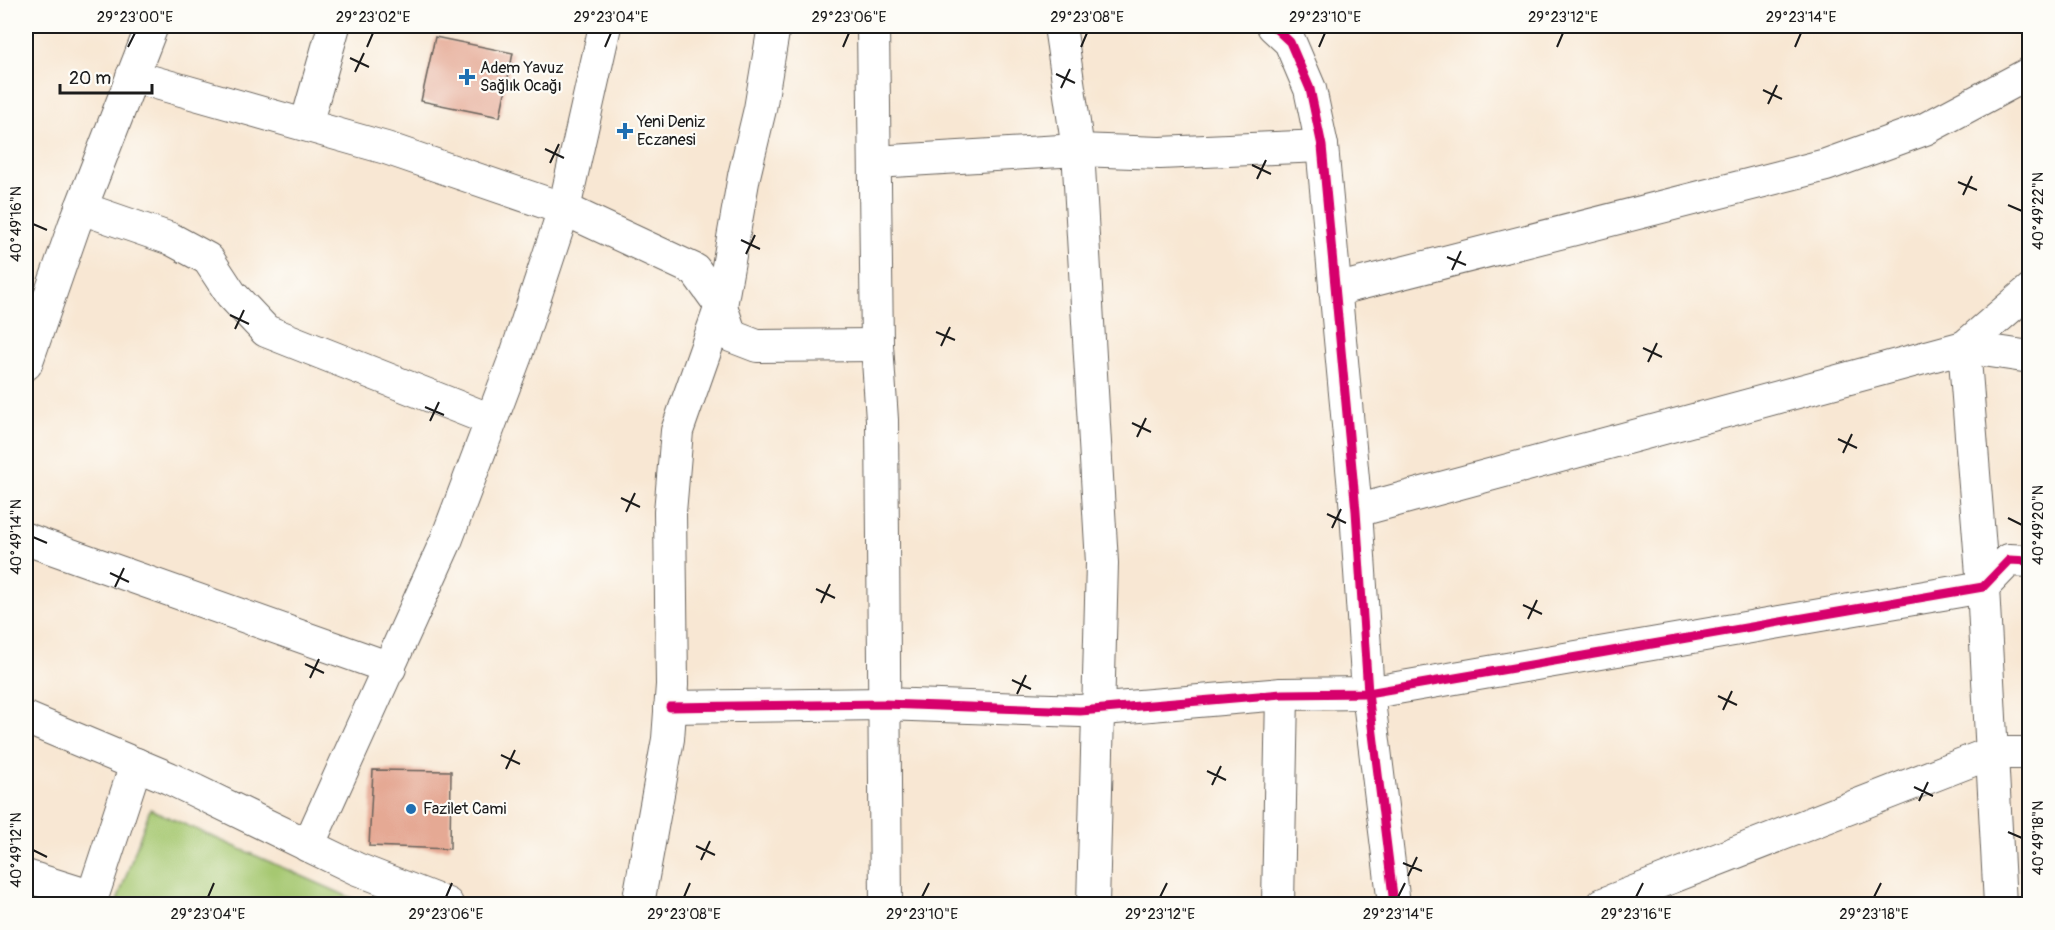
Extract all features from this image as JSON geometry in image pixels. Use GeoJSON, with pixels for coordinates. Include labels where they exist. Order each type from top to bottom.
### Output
{"type":"FeatureCollection","features":[{"type":"Feature","properties":{"kind":"street"},"geometry":{"type":"LineString","coordinates":[[26,358],[81,208],[152,26]]}},
{"type":"Feature","properties":{"kind":"street"},"geometry":{"type":"LineString","coordinates":[[306,125],[334,26]]}},
{"type":"Feature","properties":{"kind":"street"},"geometry":{"type":"LineString","coordinates":[[308,846],[446,540],[491,420],[564,209],[605,26]]}},
{"type":"Feature","properties":{"kind":"street"},"geometry":{"type":"LineString","coordinates":[[638,904],[668,740],[670,706],[669,512],[676,431],[721,306],[774,26]]}},
{"type":"Feature","properties":{"kind":"street"},"geometry":{"type":"LineString","coordinates":[[873,26],[877,345],[882,420],[886,904]]}},
{"type":"Feature","properties":{"kind":"street"},"geometry":{"type":"LineString","coordinates":[[1060,26],[1078,150],[1102,563],[1094,904]]}},
{"type":"Feature","properties":{"kind":"street"},"geometry":{"type":"LineString","coordinates":[[1273,26],[1290,42],[1310,89],[1322,146],[1356,511],[1368,693],[1394,904]]}},
{"type":"Feature","properties":{"kind":"street"},"geometry":{"type":"LineString","coordinates":[[1335,290],[1826,165],[1925,129],[2030,73]]}},
{"type":"Feature","properties":{"kind":"street"},"geometry":{"type":"LineString","coordinates":[[132,76],[386,148],[564,209],[695,270],[721,306],[731,336],[757,346],[877,345]]}},
{"type":"Feature","properties":{"kind":"street"},"geometry":{"type":"LineString","coordinates":[[875,162],[1078,150],[1160,153],[1322,146]]}},
{"type":"Feature","properties":{"kind":"street"},"geometry":{"type":"LineString","coordinates":[[81,208],[171,239],[208,258],[231,294],[266,332],[491,420]]}},
{"type":"Feature","properties":{"kind":"street"},"geometry":{"type":"LineString","coordinates":[[1964,347],[2018,297],[2030,290]]}},
{"type":"Feature","properties":{"kind":"street"},"geometry":{"type":"LineString","coordinates":[[1356,511],[1964,347],[2030,357]]}},
{"type":"Feature","properties":{"kind":"street"},"geometry":{"type":"LineString","coordinates":[[1964,347],[1983,587],[2000,904]]}},
{"type":"Feature","properties":{"kind":"street"},"geometry":{"type":"LineString","coordinates":[[26,539],[390,668]]}},
{"type":"Feature","properties":{"kind":"street"},"geometry":{"type":"LineString","coordinates":[[670,706],[884,704],[1080,711],[1282,694],[1368,693],[1983,587],[2009,561],[2030,561]]}},
{"type":"Feature","properties":{"kind":"street"},"geometry":{"type":"LineString","coordinates":[[1278,904],[1282,694]]}},
{"type":"Feature","properties":{"kind":"street"},"geometry":{"type":"LineString","coordinates":[[26,718],[136,764],[357,869],[447,904]]}},
{"type":"Feature","properties":{"kind":"street"},"geometry":{"type":"LineString","coordinates":[[1603,904],[1991,753],[2030,753]]}},
{"type":"Feature","properties":{"kind":"street"},"geometry":{"type":"LineString","coordinates":[[26,876],[91,901],[136,764]]}},
{"type":"Feature","properties":{"kind":"green space"},"geometry":{"type":"Polygon","coordinates":[[[150,809],[365,904],[116,904],[150,809]]]}},
{"type":"Feature","properties":{"kind":"building","name":"Adem Yavuz Sağlık Ocağı"},"geometry":{"type":"Polygon","coordinates":[[[435,37],[513,53],[500,117],[421,101],[435,37]]]}},
{"type":"Feature","properties":{"kind":"building","name":"Fazilet Cami"},"geometry":{"type":"Polygon","coordinates":[[[373,770],[451,771],[450,849],[369,846],[373,770]]]}},
{"type":"Feature","properties":{"kind":"cycle path"},"geometry":{"type":"LineString","coordinates":[[1273,26],[1290,42],[1310,89],[1322,146],[1356,511],[1368,693],[1394,904]]}},
{"type":"Feature","properties":{"kind":"cycle path"},"geometry":{"type":"LineString","coordinates":[[670,707],[884,704],[1080,711],[1282,694],[1368,693],[1983,587],[2009,560],[2030,561]]}},
{"type":"Feature","properties":{"kind":"place","name":"Adem Yavuz Sağlık Ocağı"},"geometry":{"type":"Point","coordinates":[467,77]}},
{"type":"Feature","properties":{"kind":"place","name":"Yeni Deniz Eczanesi"},"geometry":{"type":"Point","coordinates":[625,131]}},
{"type":"Feature","properties":{"kind":"place","name":"Fazilet Cami"},"geometry":{"type":"Point","coordinates":[411,809]}}]}
